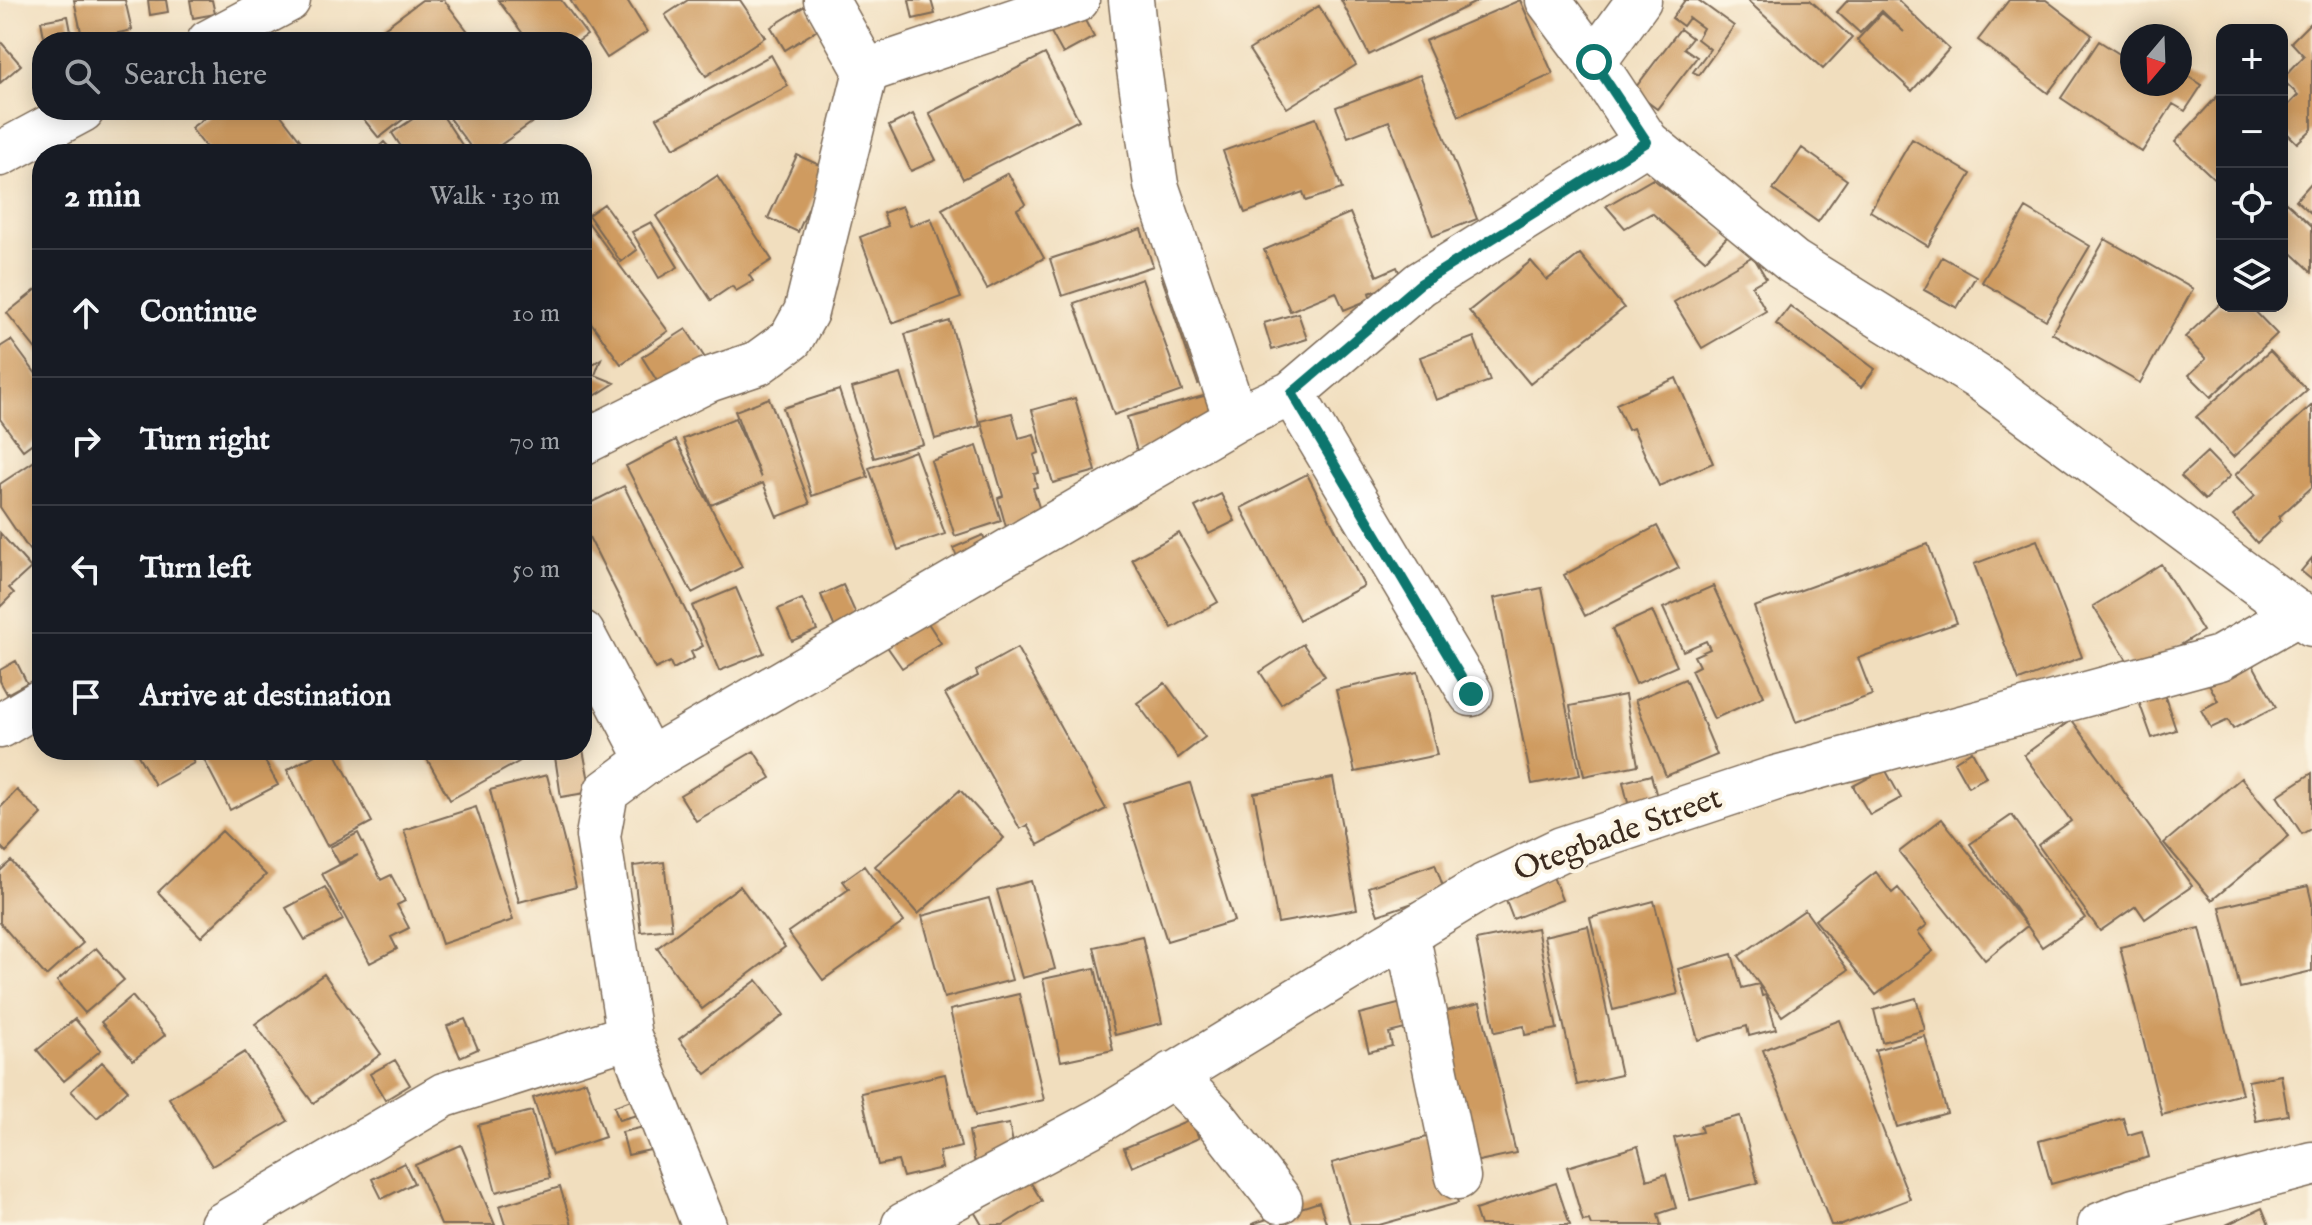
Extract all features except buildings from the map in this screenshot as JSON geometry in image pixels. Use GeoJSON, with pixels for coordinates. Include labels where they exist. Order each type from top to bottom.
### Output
{"type":"FeatureCollection","features":[{"type":"Feature","properties":{"kind":"street"},"geometry":{"type":"LineString","coordinates":[[228,32],[288,0]]}},
{"type":"Feature","properties":{"kind":"street"},"geometry":{"type":"LineString","coordinates":[[592,438],[708,380],[758,363],[791,339],[806,312],[866,71],[826,0]]}},
{"type":"Feature","properties":{"kind":"street"},"geometry":{"type":"LineString","coordinates":[[866,71],[1077,0]]}},
{"type":"Feature","properties":{"kind":"street"},"geometry":{"type":"LineString","coordinates":[[1131,0],[1156,185],[1236,419]]}},
{"type":"Feature","properties":{"kind":"street"},"geometry":{"type":"LineString","coordinates":[[1548,0],[1647,142],[1793,262],[1984,381],[2306,618]]}},
{"type":"Feature","properties":{"kind":"street"},"geometry":{"type":"LineString","coordinates":[[1594,62],[1639,0]]}},
{"type":"Feature","properties":{"kind":"street"},"geometry":{"type":"LineString","coordinates":[[0,154],[63,120]]}},
{"type":"Feature","properties":{"kind":"street"},"geometry":{"type":"LineString","coordinates":[[704,1225],[629,1036],[598,836],[606,792],[649,760],[1236,419],[1292,393],[1420,284],[1647,142]]}},
{"type":"Feature","properties":{"kind":"street"},"geometry":{"type":"LineString","coordinates":[[1292,393],[1471,694]]}},
{"type":"Feature","properties":{"kind":"street","name":"Otegbade Street"},"geometry":{"type":"LineString","coordinates":[[904,1225],[1099,1121],[1484,886],[1562,849],[1776,778],[2220,658],[2306,618]]}},
{"type":"Feature","properties":{"kind":"street"},"geometry":{"type":"LineString","coordinates":[[592,652],[649,760]]}},
{"type":"Feature","properties":{"kind":"street"},"geometry":{"type":"LineString","coordinates":[[0,726],[32,707]]}},
{"type":"Feature","properties":{"kind":"street"},"geometry":{"type":"LineString","coordinates":[[1407,933],[1458,1177]]}},
{"type":"Feature","properties":{"kind":"street"},"geometry":{"type":"LineString","coordinates":[[222,1225],[444,1095],[629,1036]]}},
{"type":"Feature","properties":{"kind":"street"},"geometry":{"type":"LineString","coordinates":[[1172,1074],[1216,1119],[1280,1201]]}},
{"type":"Feature","properties":{"kind":"street"},"geometry":{"type":"LineString","coordinates":[[2100,1225],[2134,1211],[2312,1164]]}},
{"type":"Feature","properties":{"kind":"route"},"geometry":{"type":"LineString","coordinates":[[1471,694],[1292,393],[1420,284],[1647,142],[1594,62]]}}]}
